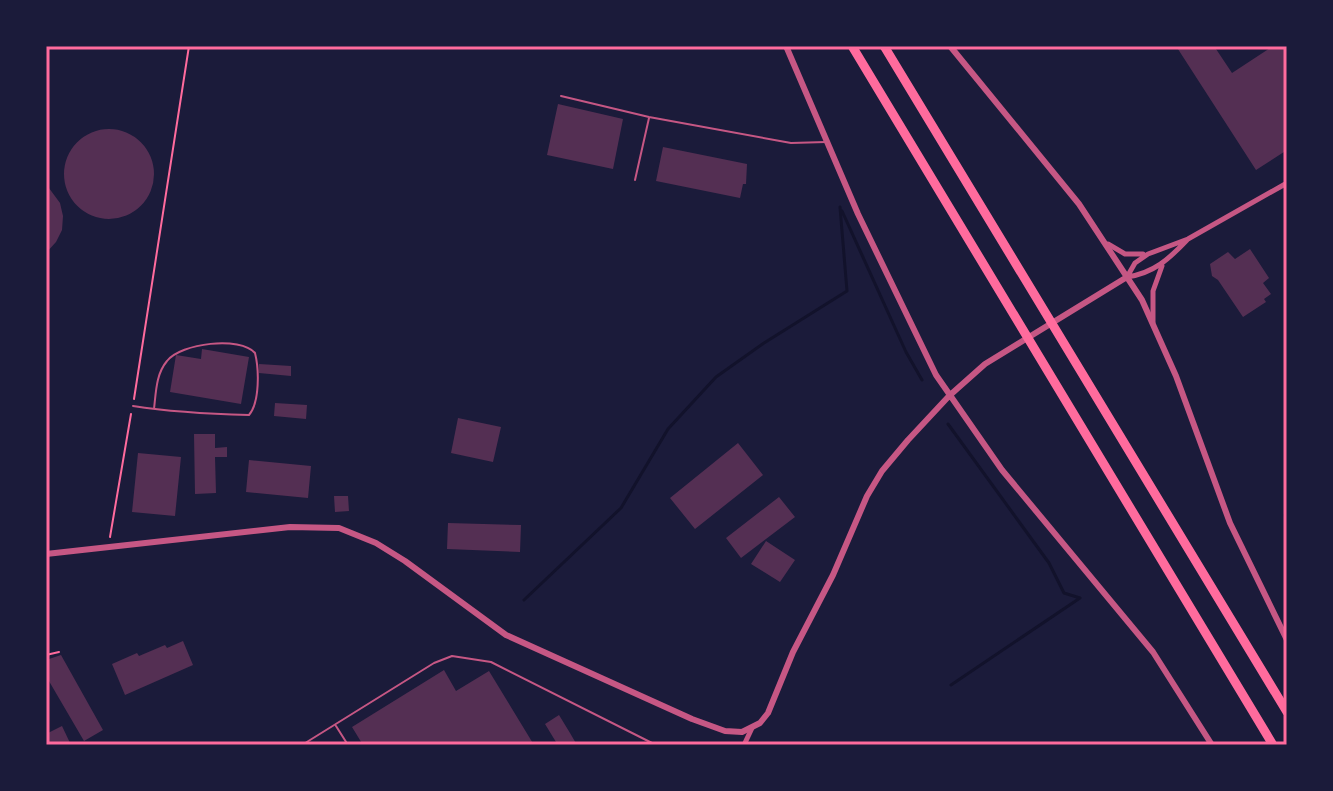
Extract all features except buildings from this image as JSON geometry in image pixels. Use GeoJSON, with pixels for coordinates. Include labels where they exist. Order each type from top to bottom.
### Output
{"type":"FeatureCollection","features":[{"type":"Feature","properties":{"kind":"highway"},"geometry":{"type":"LineString","coordinates":[[852,46],[1273,745]]}},
{"type":"Feature","properties":{"kind":"highway"},"geometry":{"type":"LineString","coordinates":[[884,46],[1287,712]]}},
{"type":"Feature","properties":{"kind":"street"},"geometry":{"type":"LineString","coordinates":[[786,46],[908,322],[949,396],[1002,470],[1153,652],[1212,745]]}},
{"type":"Feature","properties":{"kind":"street"},"geometry":{"type":"LineString","coordinates":[[950,46],[1079,204],[1127,277],[1153,323],[1176,376],[1230,523],[1287,640]]}},
{"type":"Feature","properties":{"kind":"street"},"geometry":{"type":"LineString","coordinates":[[1127,277],[1135,263],[1148,254],[1188,239],[1287,183]]}},
{"type":"Feature","properties":{"kind":"street"},"geometry":{"type":"LineString","coordinates":[[46,554],[290,527],[339,528],[376,543],[405,561],[494,628],[519,641],[707,725],[735,732],[752,728],[768,713],[793,652],[833,575],[874,483],[908,440],[967,378],[1127,277],[1151,271],[1188,239]]}},
{"type":"Feature","properties":{"kind":"street"},"geometry":{"type":"LineString","coordinates":[[1106,242],[1125,254],[1148,254]]}},
{"type":"Feature","properties":{"kind":"street"},"geometry":{"type":"LineString","coordinates":[[1153,323],[1153,291],[1165,261]]}},
{"type":"Feature","properties":{"kind":"street"},"geometry":{"type":"LineString","coordinates":[[744,745],[752,728]]}},
{"type":"Feature","properties":{"kind":"lane"},"geometry":{"type":"LineString","coordinates":[[561,96],[649,117],[791,143],[827,142]]}},
{"type":"Feature","properties":{"kind":"lane"},"geometry":{"type":"LineString","coordinates":[[635,180],[649,117]]}},
{"type":"Feature","properties":{"kind":"lane"},"geometry":{"type":"LineString","coordinates":[[133,406],[154,409],[192,414],[249,415],[255,407],[256,398],[255,353],[248,346],[239,345],[201,344],[182,350],[168,359],[159,375],[154,409]]}},
{"type":"Feature","properties":{"kind":"lane"},"geometry":{"type":"LineString","coordinates":[[302,745],[434,663],[452,656],[491,662],[656,745]]}},
{"type":"Feature","properties":{"kind":"lane"},"geometry":{"type":"LineString","coordinates":[[335,724],[348,745]]}},
{"type":"Feature","properties":{"kind":"path"},"geometry":{"type":"LineString","coordinates":[[109,546],[189,46]]}},
{"type":"Feature","properties":{"kind":"path"},"geometry":{"type":"LineString","coordinates":[[46,655],[59,652]]}},
{"type":"Feature","properties":{"kind":"waterway"},"geometry":{"type":"LineString","coordinates":[[524,600],[621,508],[668,429],[716,377],[847,291],[840,207]]}},
{"type":"Feature","properties":{"kind":"waterway"},"geometry":{"type":"LineString","coordinates":[[842,211],[906,352],[922,380]]}},
{"type":"Feature","properties":{"kind":"waterway"},"geometry":{"type":"LineString","coordinates":[[948,424],[1049,563],[1064,593],[1080,598]]}},
{"type":"Feature","properties":{"kind":"waterway"},"geometry":{"type":"LineString","coordinates":[[951,685],[1080,598]]}}]}
